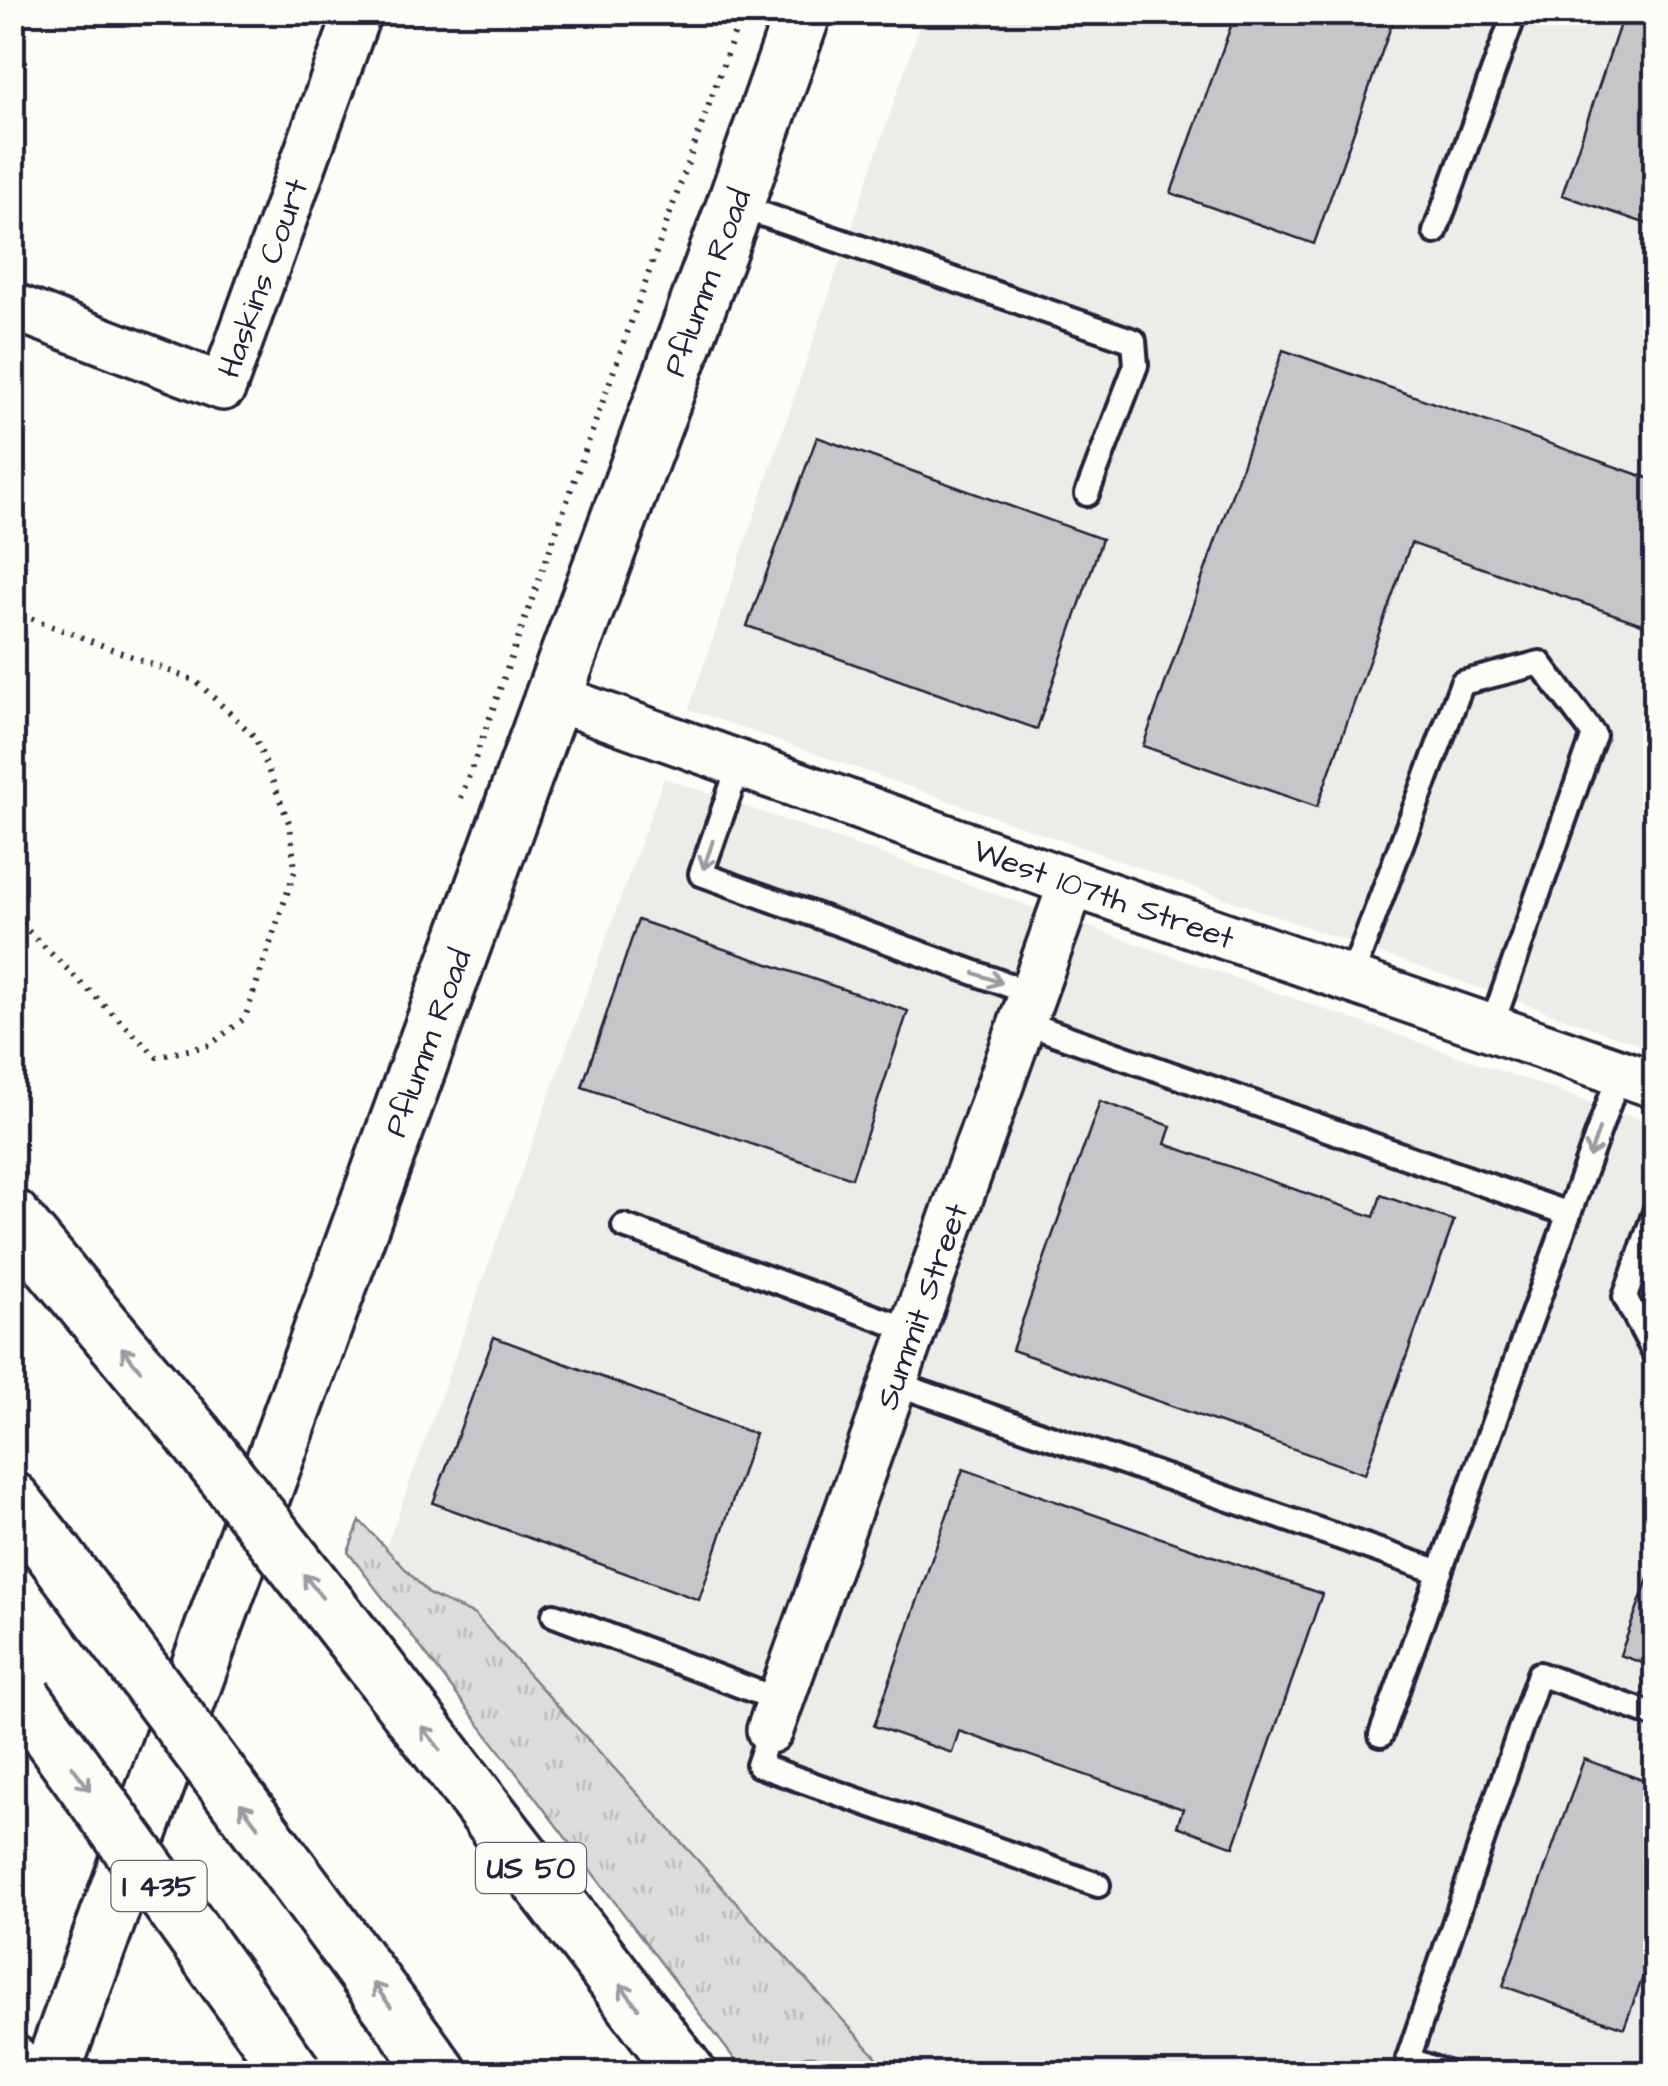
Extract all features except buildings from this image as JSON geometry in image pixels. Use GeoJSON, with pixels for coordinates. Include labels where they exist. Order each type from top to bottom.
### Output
{"type":"FeatureCollection","features":[{"type":"Feature","properties":{"kind":"main road","name":"Pflumm Road"},"geometry":{"type":"LineString","coordinates":[[51,2074],[736,205],[803,12]]}},
{"type":"Feature","properties":{"kind":"main road","name":"US 50"},"geometry":{"type":"LineString","coordinates":[[12,1218],[193,1434],[688,2074]]}},
{"type":"Feature","properties":{"kind":"main road"},"geometry":{"type":"LineString","coordinates":[[12,1500],[440,2074]]}},
{"type":"Feature","properties":{"kind":"main road","name":"I 435"},"geometry":{"type":"LineString","coordinates":[[18,1691],[294,2074]]}},
{"type":"Feature","properties":{"kind":"main road"},"geometry":{"type":"LineString","coordinates":[[12,2062],[18,2074]]}},
{"type":"Feature","properties":{"kind":"street","name":"Haskins Court"},"geometry":{"type":"LineString","coordinates":[[12,306],[223,387],[358,12]]}},
{"type":"Feature","properties":{"kind":"street","name":"West 107th Street"},"geometry":{"type":"LineString","coordinates":[[553,697],[1072,883],[1638,1079]]}},
{"type":"Feature","properties":{"kind":"street","name":"Summit Street"},"geometry":{"type":"LineString","coordinates":[[776,1715],[1072,883]]}},
{"type":"Feature","properties":{"kind":"lane"},"geometry":{"type":"LineString","coordinates":[[1435,232],[1515,12]]}},
{"type":"Feature","properties":{"kind":"lane"},"geometry":{"type":"LineString","coordinates":[[736,205],[1134,341],[1136,365],[1087,494]]}},
{"type":"Feature","properties":{"kind":"lane"},"geometry":{"type":"LineString","coordinates":[[1352,978],[1462,683],[1540,664],[1594,734],[1491,1028]]}},
{"type":"Feature","properties":{"kind":"lane"},"geometry":{"type":"LineString","coordinates":[[740,763],[702,874],[1028,1008],[1568,1214]]}},
{"type":"Feature","properties":{"kind":"lane"},"geometry":{"type":"LineString","coordinates":[[1381,1735],[1568,1214],[1638,1079]]}},
{"type":"Feature","properties":{"kind":"lane"},"geometry":{"type":"LineString","coordinates":[[1656,1210],[1625,1297],[1656,1356]]}},
{"type":"Feature","properties":{"kind":"lane"},"geometry":{"type":"LineString","coordinates":[[624,1226],[913,1331]]}},
{"type":"Feature","properties":{"kind":"lane"},"geometry":{"type":"LineString","coordinates":[[894,1383],[1440,1572]]}},
{"type":"Feature","properties":{"kind":"lane"},"geometry":{"type":"LineString","coordinates":[[554,1615],[776,1715],[758,1765],[1098,1885]]}},
{"type":"Feature","properties":{"kind":"lane"},"geometry":{"type":"LineString","coordinates":[[1450,2074],[1408,2058],[1539,1674],[1656,1716]]}},
{"type":"Feature","properties":{"kind":"path"},"geometry":{"type":"LineString","coordinates":[[12,611],[196,681],[256,737],[290,825],[296,870],[245,1018],[210,1046],[157,1057],[12,915]]}},
{"type":"Feature","properties":{"kind":"shaded area"},"geometry":{"type":"Polygon","coordinates":[[[924,13],[1655,13],[1655,1050],[689,709],[924,13]]]}},
{"type":"Feature","properties":{"kind":"shaded area"},"geometry":{"type":"Polygon","coordinates":[[[664,778],[1655,1125],[1655,2073],[891,2073],[475,1615],[430,1595],[386,1548],[664,778]]]}},
{"type":"Feature","properties":{"kind":"green space"},"geometry":{"type":"Polygon","coordinates":[[[360,1521],[430,1595],[475,1615],[891,2073],[834,2073],[822,2060],[810,2056],[799,2060],[789,2073],[745,2073],[348,1552],[360,1521]]]}}]}
